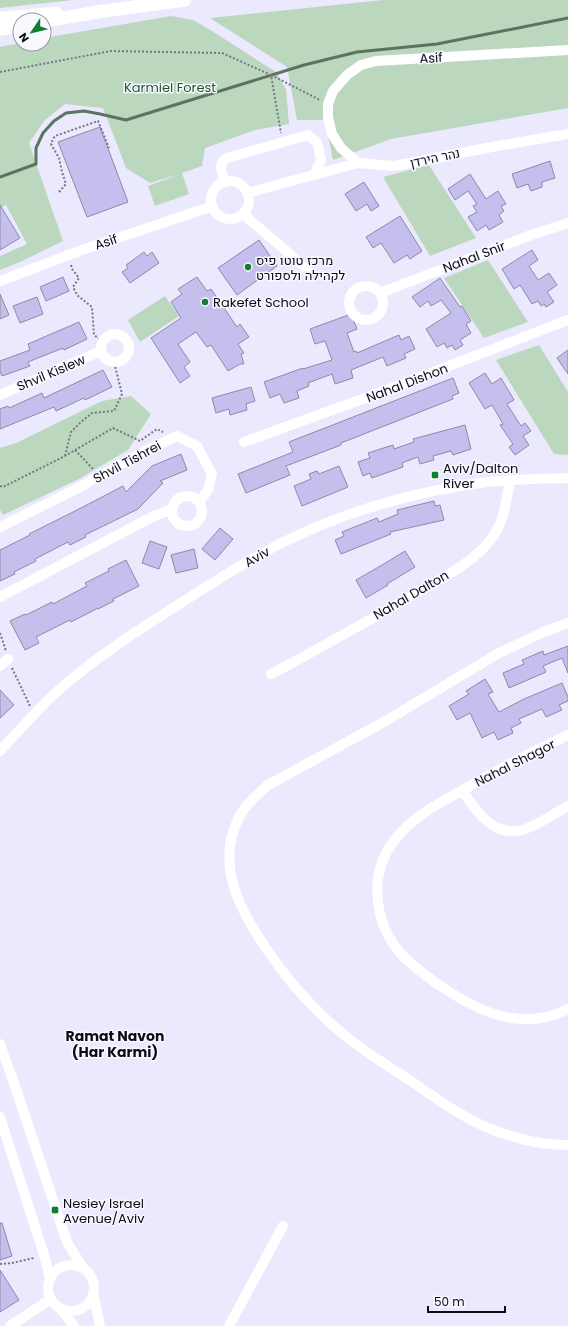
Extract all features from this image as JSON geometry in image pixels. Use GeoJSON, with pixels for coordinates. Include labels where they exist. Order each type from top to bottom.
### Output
{"type":"FeatureCollection","features":[{"type":"Feature","properties":{"kind":"main road"},"geometry":{"type":"LineString","coordinates":[[52,21],[104,11],[185,0]]}},
{"type":"Feature","properties":{"kind":"main road"},"geometry":{"type":"LineString","coordinates":[[0,18],[56,13],[104,11]]}},
{"type":"Feature","properties":{"kind":"main road"},"geometry":{"type":"LineString","coordinates":[[0,29],[12,27]]}},
{"type":"Feature","properties":{"kind":"street","name":"Asif"},"geometry":{"type":"LineString","coordinates":[[358,162],[341,148],[332,134],[328,117],[328,104],[333,92],[347,75],[361,65],[376,61],[568,50]]}},
{"type":"Feature","properties":{"kind":"street","name":"נהר הירדן"},"geometry":{"type":"LineString","coordinates":[[358,162],[394,166],[568,134]]}},
{"type":"Feature","properties":{"kind":"street"},"geometry":{"type":"LineString","coordinates":[[225,182],[221,166],[222,161],[227,158],[308,135],[317,142],[321,160],[315,173]]}},
{"type":"Feature","properties":{"kind":"street"},"geometry":{"type":"LineString","coordinates":[[247,193],[358,162]]}},
{"type":"Feature","properties":{"kind":"street"},"geometry":{"type":"LineString","coordinates":[[231,181],[237,182],[242,185],[247,193],[249,200],[248,206],[243,214],[236,218],[225,218],[215,212],[211,200],[212,194],[219,185],[231,181]]}},
{"type":"Feature","properties":{"kind":"street","name":"Asif"},"geometry":{"type":"LineString","coordinates":[[0,281],[70,254],[213,206]]}},
{"type":"Feature","properties":{"kind":"street"},"geometry":{"type":"LineString","coordinates":[[243,214],[307,269]]}},
{"type":"Feature","properties":{"kind":"street","name":"Nahal Snir"},"geometry":{"type":"LineString","coordinates":[[380,293],[568,222]]}},
{"type":"Feature","properties":{"kind":"street","name":"Nahal Dishon"},"geometry":{"type":"LineString","coordinates":[[244,442],[379,394],[568,320]]}},
{"type":"Feature","properties":{"kind":"street"},"geometry":{"type":"LineString","coordinates":[[114,334],[123,336],[127,339],[129,344],[129,353],[123,360],[114,362],[106,359],[102,346],[105,338],[114,334]]}},
{"type":"Feature","properties":{"kind":"street","name":"Shvil Kislew"},"geometry":{"type":"LineString","coordinates":[[0,395],[102,346]]}},
{"type":"Feature","properties":{"kind":"street","name":"Shvil Tishrei"},"geometry":{"type":"LineString","coordinates":[[0,527],[80,488],[145,451],[177,436],[197,446],[212,474],[208,490],[199,502]]}},
{"type":"Feature","properties":{"kind":"street","name":"Aviv"},"geometry":{"type":"LineString","coordinates":[[0,751],[50,699],[67,684],[126,639],[206,587],[289,539],[364,509],[445,489],[487,482],[568,478]]}},
{"type":"Feature","properties":{"kind":"street","name":"Nahal Dalton"},"geometry":{"type":"LineString","coordinates":[[271,674],[448,574],[475,555],[485,546],[498,527],[505,509],[510,480]]}},
{"type":"Feature","properties":{"kind":"street"},"geometry":{"type":"LineString","coordinates":[[180,497],[191,497],[199,502],[201,507],[201,516],[195,524],[190,526],[181,525],[174,519],[172,509],[176,500],[180,497]]}},
{"type":"Feature","properties":{"kind":"street"},"geometry":{"type":"LineString","coordinates":[[0,597],[152,517],[172,509]]}},
{"type":"Feature","properties":{"kind":"street"},"geometry":{"type":"LineString","coordinates":[[568,624],[528,639],[499,653],[384,722],[268,785],[254,796],[236,823],[229,854],[233,886],[239,902],[251,925],[272,957],[296,988],[341,1032],[451,1109],[473,1121],[498,1132],[526,1140],[541,1143],[568,1145]]}},
{"type":"Feature","properties":{"kind":"street"},"geometry":{"type":"LineString","coordinates":[[0,666],[8,659]]}},
{"type":"Feature","properties":{"kind":"street","name":"Nahal Shagor"},"geometry":{"type":"LineString","coordinates":[[568,736],[522,758],[462,790],[428,810],[408,825],[394,842],[384,859],[378,876],[377,894],[379,911],[384,927],[392,942],[403,956],[415,967],[448,991],[476,1007],[500,1016],[525,1020],[550,1016],[568,1009]]}},
{"type":"Feature","properties":{"kind":"street","name":"Nahal Shagor"},"geometry":{"type":"LineString","coordinates":[[462,790],[475,810],[489,824],[505,831],[517,831],[530,827],[568,806]]}},
{"type":"Feature","properties":{"kind":"street"},"geometry":{"type":"LineString","coordinates":[[0,1044],[67,1242],[83,1268],[89,1274],[92,1281],[100,1326]]}},
{"type":"Feature","properties":{"kind":"street"},"geometry":{"type":"LineString","coordinates":[[0,1117],[50,1278]]}},
{"type":"Feature","properties":{"kind":"street"},"geometry":{"type":"LineString","coordinates":[[229,1326],[283,1226]]}},
{"type":"Feature","properties":{"kind":"street"},"geometry":{"type":"LineString","coordinates":[[83,1268],[71,1265],[63,1266],[56,1270],[50,1278],[48,1286],[51,1299],[56,1306],[64,1310],[71,1311],[79,1309],[90,1301],[93,1293]]}},
{"type":"Feature","properties":{"kind":"street"},"geometry":{"type":"LineString","coordinates":[[10,1326],[51,1299]]}},
{"type":"Feature","properties":{"kind":"street"},"geometry":{"type":"LineString","coordinates":[[59,1307],[74,1326]]}},
{"type":"Feature","properties":{"kind":"path"},"geometry":{"type":"LineString","coordinates":[[0,72],[111,51],[222,53],[271,75],[328,104]]}},
{"type":"Feature","properties":{"kind":"path"},"geometry":{"type":"LineString","coordinates":[[271,75],[282,142]]}},
{"type":"Feature","properties":{"kind":"path"},"geometry":{"type":"LineString","coordinates":[[59,192],[66,184],[59,158],[51,144],[55,136],[98,121],[109,148]]}},
{"type":"Feature","properties":{"kind":"path"},"geometry":{"type":"LineString","coordinates":[[70,254],[72,270],[79,278],[72,287],[77,296],[92,307],[94,335],[102,346]]}},
{"type":"Feature","properties":{"kind":"path"},"geometry":{"type":"LineString","coordinates":[[65,456],[72,432],[81,422],[92,413],[114,411],[122,394],[114,362]]}},
{"type":"Feature","properties":{"kind":"path"},"geometry":{"type":"LineString","coordinates":[[0,486],[3,487],[65,456],[113,428],[140,441],[157,429],[173,438]]}},
{"type":"Feature","properties":{"kind":"path"},"geometry":{"type":"LineString","coordinates":[[75,450],[100,476]]}},
{"type":"Feature","properties":{"kind":"path"},"geometry":{"type":"LineString","coordinates":[[0,633],[8,659],[34,715]]}},
{"type":"Feature","properties":{"kind":"path"},"geometry":{"type":"LineString","coordinates":[[0,1264],[12,1263],[44,1255]]}},
{"type":"Feature","properties":{"kind":"green space"},"geometry":{"type":"Polygon","coordinates":[[[0,0],[73,0],[0,8],[0,0]]]}},
{"type":"Feature","properties":{"kind":"green space"},"geometry":{"type":"Polygon","coordinates":[[[383,0],[568,0],[568,108],[391,139],[333,160],[325,120],[297,120],[287,67],[210,18],[383,0]]]}},
{"type":"Feature","properties":{"kind":"green space","name":"Karmiel Forest"},"geometry":{"type":"Polygon","coordinates":[[[171,16],[193,20],[276,72],[286,89],[289,124],[255,130],[205,148],[202,166],[182,173],[189,194],[155,206],[148,186],[180,174],[150,183],[126,168],[103,108],[65,104],[45,120],[29,143],[63,241],[0,270],[0,256],[27,244],[6,205],[0,208],[0,47],[12,45],[12,52],[52,52],[52,37],[171,16]]]}},
{"type":"Feature","properties":{"kind":"green space"},"geometry":{"type":"Polygon","coordinates":[[[429,165],[476,238],[430,256],[383,177],[429,165]]]}},
{"type":"Feature","properties":{"kind":"green space"},"geometry":{"type":"Polygon","coordinates":[[[488,260],[528,322],[484,338],[444,278],[488,260]]]}},
{"type":"Feature","properties":{"kind":"green space"},"geometry":{"type":"Polygon","coordinates":[[[165,296],[179,316],[140,342],[128,320],[165,296]]]}},
{"type":"Feature","properties":{"kind":"green space"},"geometry":{"type":"Polygon","coordinates":[[[539,345],[568,392],[568,455],[554,454],[496,360],[539,345]]]}},
{"type":"Feature","properties":{"kind":"green space"},"geometry":{"type":"Polygon","coordinates":[[[131,396],[151,414],[128,450],[79,479],[3,515],[0,510],[0,448],[16,443],[102,401],[131,396]]]}},
{"type":"Feature","properties":{"kind":"building"},"geometry":{"type":"Polygon","coordinates":[[[100,127],[128,202],[87,217],[58,142],[100,127]]]}},
{"type":"Feature","properties":{"kind":"building"},"geometry":{"type":"Polygon","coordinates":[[[550,161],[555,178],[542,182],[542,187],[531,191],[528,184],[517,188],[512,174],[550,161]]]}},
{"type":"Feature","properties":{"kind":"building"},"geometry":{"type":"Polygon","coordinates":[[[470,174],[486,199],[498,191],[506,204],[501,206],[504,211],[499,215],[503,222],[489,230],[486,225],[477,231],[468,217],[477,212],[473,206],[477,204],[468,191],[455,200],[448,189],[470,174]]]}},
{"type":"Feature","properties":{"kind":"building"},"geometry":{"type":"Polygon","coordinates":[[[364,182],[379,206],[371,211],[367,204],[356,211],[345,194],[364,182]]]}},
{"type":"Feature","properties":{"kind":"building"},"geometry":{"type":"Polygon","coordinates":[[[0,205],[20,238],[0,250],[0,205]]]}},
{"type":"Feature","properties":{"kind":"building"},"geometry":{"type":"Polygon","coordinates":[[[400,216],[422,251],[410,259],[407,255],[394,263],[381,243],[373,248],[366,237],[400,216]]]}},
{"type":"Feature","properties":{"kind":"building","name":"מרכז טוטו פיס לקהילה ולספורט"},"geometry":{"type":"Polygon","coordinates":[[[259,240],[277,266],[237,295],[218,268],[259,240]]]}},
{"type":"Feature","properties":{"kind":"building"},"geometry":{"type":"Polygon","coordinates":[[[532,250],[538,260],[529,266],[538,280],[549,273],[557,285],[547,292],[554,302],[546,307],[544,304],[541,306],[538,301],[532,304],[520,285],[514,289],[502,269],[532,250]]]}},
{"type":"Feature","properties":{"kind":"building"},"geometry":{"type":"Polygon","coordinates":[[[144,252],[147,256],[152,252],[159,263],[130,283],[122,272],[128,268],[126,265],[144,252]]]}},
{"type":"Feature","properties":{"kind":"building"},"geometry":{"type":"Polygon","coordinates":[[[63,277],[69,291],[46,301],[40,287],[63,277]]]}},
{"type":"Feature","properties":{"kind":"building"},"geometry":{"type":"Polygon","coordinates":[[[197,277],[207,291],[211,289],[237,327],[240,324],[249,337],[238,344],[244,353],[241,354],[244,364],[240,364],[228,371],[211,345],[207,347],[196,332],[178,344],[190,362],[184,367],[190,376],[180,383],[151,338],[181,318],[171,302],[182,294],[178,289],[197,277]]]}},
{"type":"Feature","properties":{"kind":"building"},"geometry":{"type":"Polygon","coordinates":[[[440,278],[460,307],[462,306],[471,321],[466,324],[471,333],[460,340],[463,345],[455,350],[452,345],[447,348],[444,343],[437,347],[426,329],[451,313],[441,300],[431,306],[428,301],[420,307],[412,297],[440,278]]]}},
{"type":"Feature","properties":{"kind":"building"},"geometry":{"type":"Polygon","coordinates":[[[0,294],[9,315],[0,319],[0,294]]]}},
{"type":"Feature","properties":{"kind":"building"},"geometry":{"type":"Polygon","coordinates":[[[37,297],[43,314],[20,323],[13,306],[37,297]]]}},
{"type":"Feature","properties":{"kind":"building"},"geometry":{"type":"Polygon","coordinates":[[[351,314],[357,329],[347,333],[354,352],[356,351],[357,353],[399,335],[401,340],[409,336],[415,349],[404,354],[406,358],[387,366],[383,357],[351,370],[353,378],[335,384],[332,374],[308,383],[309,386],[297,391],[299,398],[284,403],[280,394],[270,398],[264,382],[303,368],[332,360],[325,341],[315,344],[310,329],[351,314]]]}},
{"type":"Feature","properties":{"kind":"building"},"geometry":{"type":"Polygon","coordinates":[[[79,322],[87,339],[64,350],[63,348],[28,362],[30,366],[2,376],[0,371],[0,361],[30,350],[28,344],[79,322]]]}},
{"type":"Feature","properties":{"kind":"building"},"geometry":{"type":"Polygon","coordinates":[[[568,350],[568,374],[557,358],[568,350]]]}},
{"type":"Feature","properties":{"kind":"building"},"geometry":{"type":"Polygon","coordinates":[[[103,370],[112,387],[85,400],[84,398],[56,411],[54,407],[0,429],[0,409],[8,406],[9,408],[42,393],[44,398],[103,370]]]}},
{"type":"Feature","properties":{"kind":"building"},"geometry":{"type":"Polygon","coordinates":[[[485,373],[492,384],[501,378],[514,400],[507,404],[521,426],[525,423],[531,431],[523,436],[529,445],[515,455],[509,447],[513,444],[500,425],[503,424],[492,405],[485,409],[469,383],[485,373]]]}},
{"type":"Feature","properties":{"kind":"building"},"geometry":{"type":"Polygon","coordinates":[[[453,378],[459,393],[452,396],[453,399],[286,466],[290,475],[246,493],[238,474],[293,452],[289,442],[453,378]]]}},
{"type":"Feature","properties":{"kind":"building"},"geometry":{"type":"Polygon","coordinates":[[[251,387],[255,401],[246,404],[247,410],[230,415],[229,409],[216,413],[212,398],[251,387]]]}},
{"type":"Feature","properties":{"kind":"building"},"geometry":{"type":"Polygon","coordinates":[[[465,425],[471,449],[453,455],[451,451],[433,456],[434,460],[420,464],[418,457],[402,463],[403,467],[372,478],[370,473],[363,476],[358,462],[370,458],[368,453],[393,445],[394,449],[414,442],[413,439],[465,425]]]}},
{"type":"Feature","properties":{"kind":"building"},"geometry":{"type":"Polygon","coordinates":[[[181,454],[187,470],[160,481],[163,483],[138,509],[85,535],[86,537],[70,545],[68,542],[35,559],[36,561],[0,581],[0,550],[123,486],[126,492],[152,466],[181,454]]]}},
{"type":"Feature","properties":{"kind":"building"},"geometry":{"type":"Polygon","coordinates":[[[339,466],[348,487],[302,506],[294,486],[311,479],[309,474],[317,471],[319,474],[339,466]]]}},
{"type":"Feature","properties":{"kind":"building"},"geometry":{"type":"Polygon","coordinates":[[[434,501],[435,506],[440,505],[444,520],[390,532],[391,534],[341,554],[335,540],[344,536],[342,532],[377,518],[379,522],[398,514],[397,510],[434,501]]]}},
{"type":"Feature","properties":{"kind":"building"},"geometry":{"type":"Polygon","coordinates":[[[220,528],[233,539],[215,560],[202,549],[220,528]]]}},
{"type":"Feature","properties":{"kind":"building"},"geometry":{"type":"Polygon","coordinates":[[[150,541],[167,547],[159,569],[142,563],[150,541]]]}},
{"type":"Feature","properties":{"kind":"building"},"geometry":{"type":"Polygon","coordinates":[[[194,549],[198,568],[176,573],[171,555],[194,549]]]}},
{"type":"Feature","properties":{"kind":"building"},"geometry":{"type":"Polygon","coordinates":[[[405,551],[415,567],[366,598],[356,580],[405,551]]]}},
{"type":"Feature","properties":{"kind":"building"},"geometry":{"type":"Polygon","coordinates":[[[126,560],[139,586],[113,599],[114,601],[98,609],[71,622],[70,620],[36,637],[39,643],[25,650],[10,621],[52,602],[53,604],[87,586],[85,583],[109,571],[108,569],[126,560]]]}},
{"type":"Feature","properties":{"kind":"building"},"geometry":{"type":"Polygon","coordinates":[[[568,646],[568,673],[562,658],[543,666],[546,672],[509,688],[503,673],[524,664],[522,660],[543,651],[544,655],[568,646]]]}},
{"type":"Feature","properties":{"kind":"building"},"geometry":{"type":"Polygon","coordinates":[[[485,679],[493,692],[488,694],[499,712],[524,699],[562,683],[568,697],[568,701],[559,705],[562,710],[546,717],[542,709],[519,719],[521,723],[511,728],[513,733],[498,740],[494,732],[482,738],[470,713],[457,720],[449,706],[469,694],[466,691],[485,679]]]}},
{"type":"Feature","properties":{"kind":"building"},"geometry":{"type":"Polygon","coordinates":[[[0,690],[14,705],[0,718],[0,690]]]}},
{"type":"Feature","properties":{"kind":"building"},"geometry":{"type":"Polygon","coordinates":[[[0,1223],[2,1223],[12,1256],[0,1260],[0,1223]]]}},
{"type":"Feature","properties":{"kind":"building"},"geometry":{"type":"Polygon","coordinates":[[[0,1270],[19,1300],[0,1312],[0,1270]]]}},
{"type":"Feature","properties":{"kind":"waterway"},"geometry":{"type":"LineString","coordinates":[[0,177],[36,164],[36,148],[43,133],[54,121],[66,113],[84,111],[126,120],[304,65],[357,52],[437,44],[568,18]]}},
{"type":"Feature","properties":{"kind":"place","name":"מרכז טוטו פיס לקהילה ולספורט"},"geometry":{"type":"Point","coordinates":[248,267]}},
{"type":"Feature","properties":{"kind":"place","name":"Rakefet School"},"geometry":{"type":"Point","coordinates":[205,302]}},
{"type":"Feature","properties":{"kind":"place","name":"Aviv/Dalton River"},"geometry":{"type":"Point","coordinates":[435,475]}},
{"type":"Feature","properties":{"kind":"place","name":"Nesiey Israel Avenue/Aviv"},"geometry":{"type":"Point","coordinates":[55,1210]}},
{"type":"Feature","properties":{"kind":"district","name":"Ramat Navon (Har Karmi)"},"geometry":{"type":"Point","coordinates":[115,1044]}}]}
